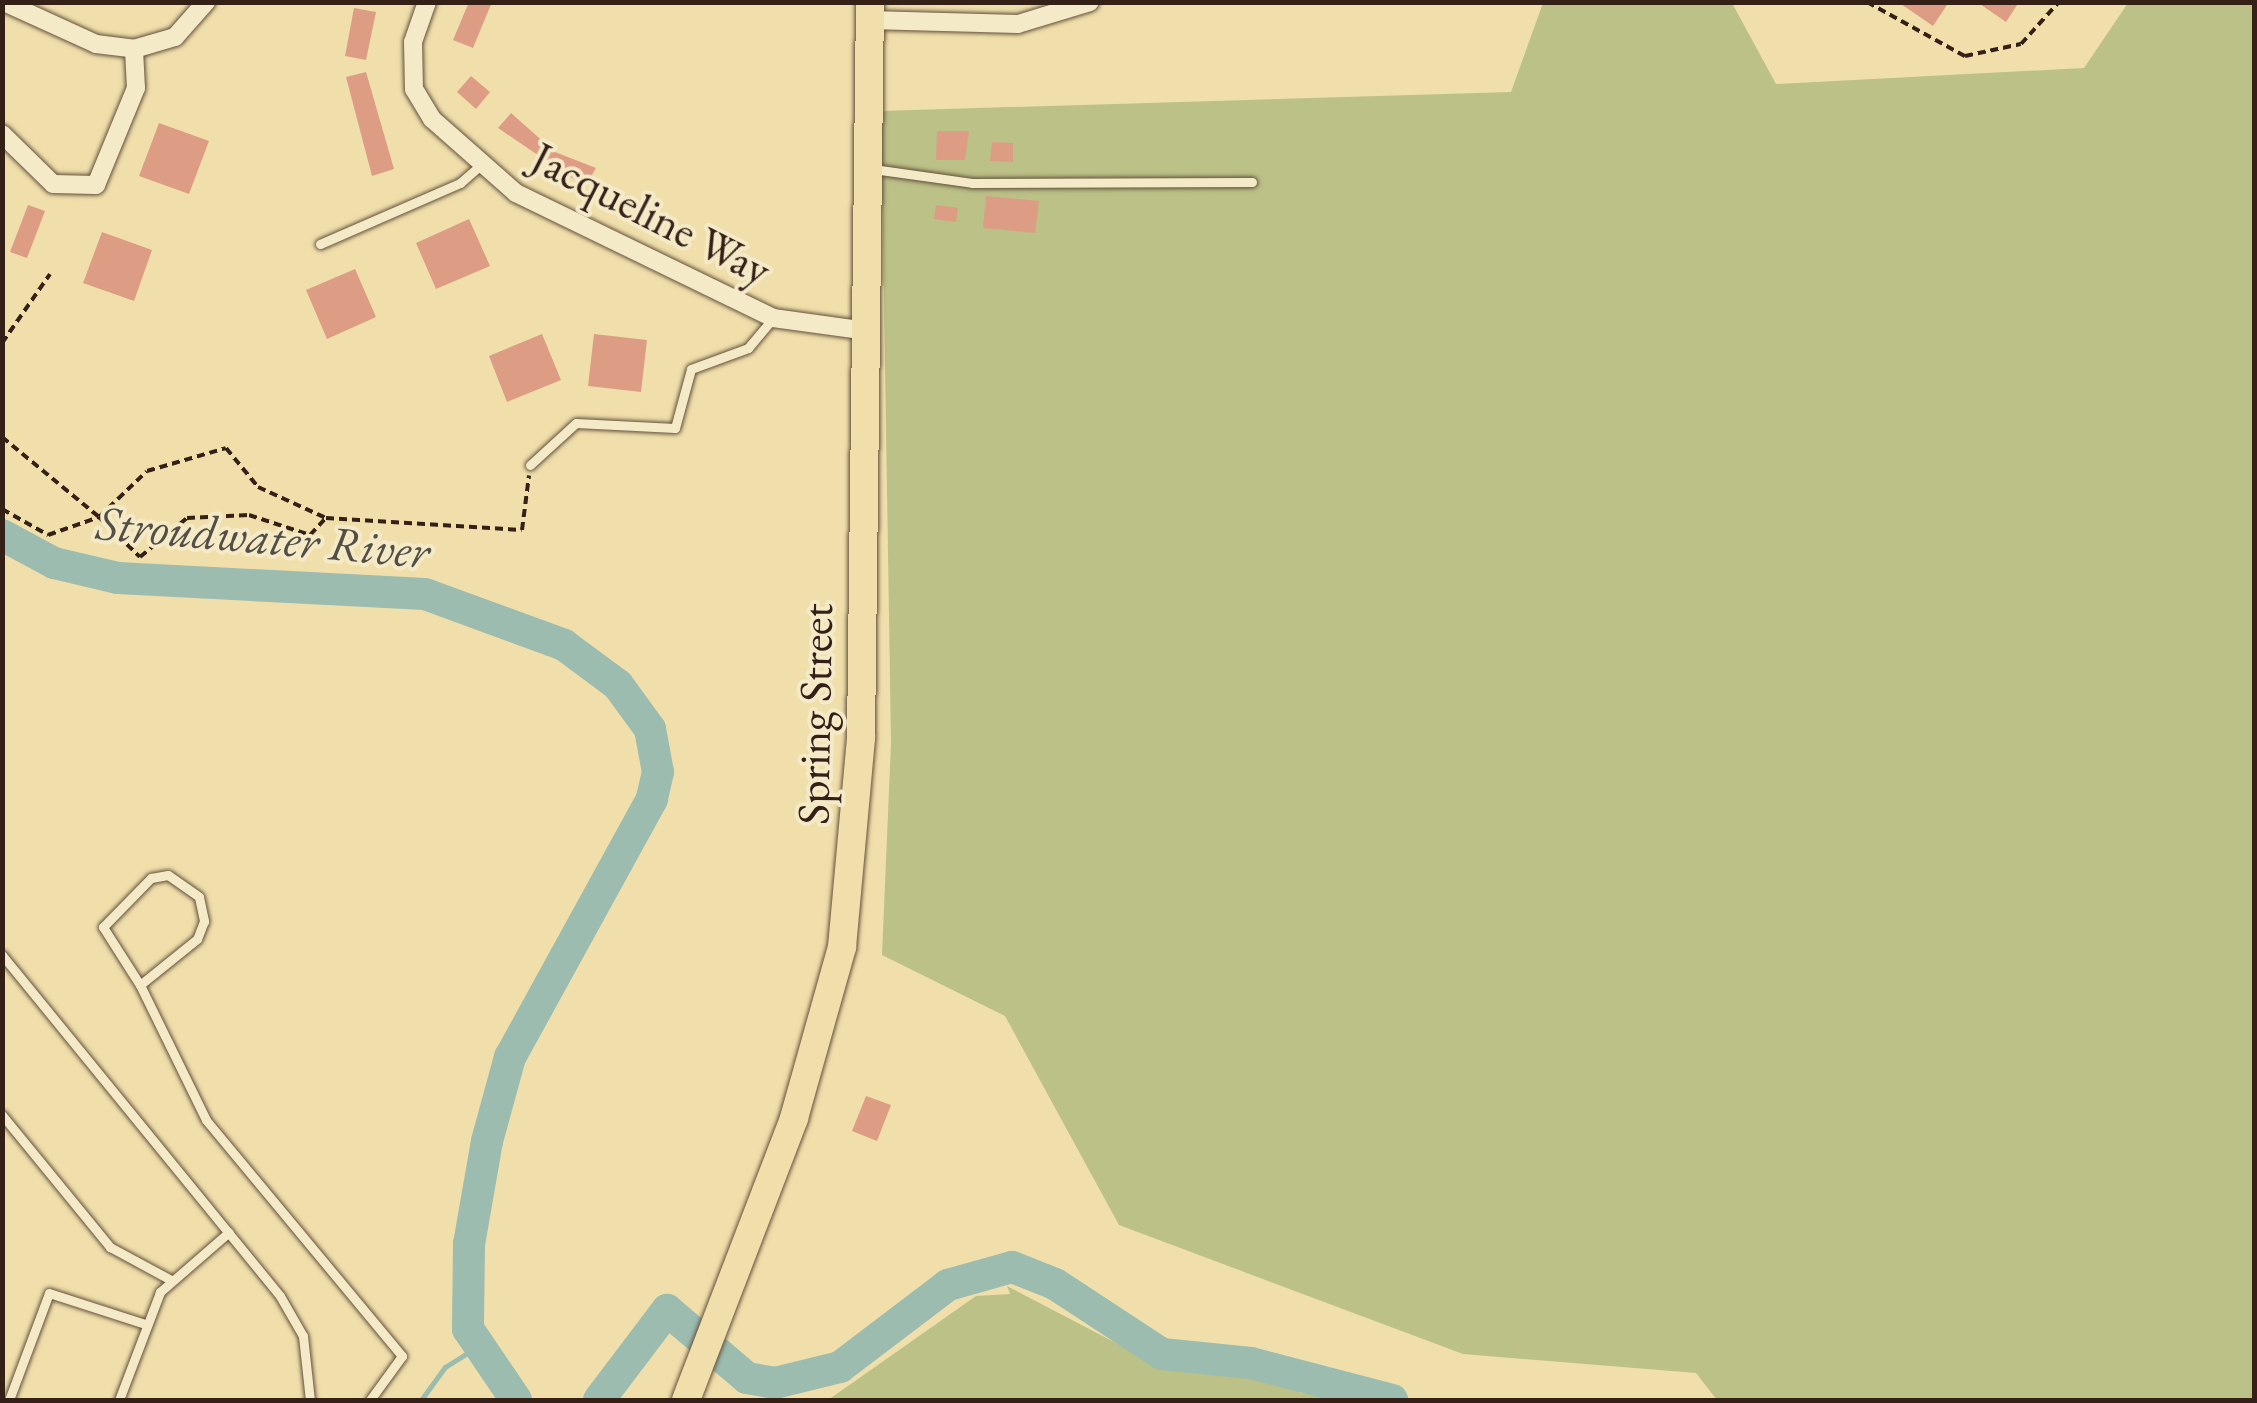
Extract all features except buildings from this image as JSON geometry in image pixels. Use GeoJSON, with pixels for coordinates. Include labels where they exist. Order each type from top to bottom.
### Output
{"type":"FeatureCollection","features":[{"type":"Feature","properties":{"kind":"main road","name":"Spring Street"},"geometry":{"type":"LineString","coordinates":[[686,1400],[794,1118],[842,948],[860,738],[861,330],[870,11]]}},
{"type":"Feature","properties":{"kind":"street"},"geometry":{"type":"LineString","coordinates":[[4,2],[96,44],[134,49],[175,37],[206,2]]}},
{"type":"Feature","properties":{"kind":"street","name":"Jacqueline Way"},"geometry":{"type":"LineString","coordinates":[[427,2],[413,42],[414,90],[481,165],[549,214],[773,318],[861,330]]}},
{"type":"Feature","properties":{"kind":"street"},"geometry":{"type":"LineString","coordinates":[[870,11],[1029,23],[1090,2]]}},
{"type":"Feature","properties":{"kind":"street"},"geometry":{"type":"LineString","coordinates":[[2,134],[53,184],[96,184],[136,88],[134,49]]}},
{"type":"Feature","properties":{"kind":"lane"},"geometry":{"type":"LineString","coordinates":[[320,244],[460,184],[481,165]]}},
{"type":"Feature","properties":{"kind":"lane"},"geometry":{"type":"LineString","coordinates":[[865,169],[972,183],[1252,182]]}},
{"type":"Feature","properties":{"kind":"lane"},"geometry":{"type":"LineString","coordinates":[[530,465],[576,423],[675,428],[697,362],[748,348],[773,318]]}},
{"type":"Feature","properties":{"kind":"lane"},"geometry":{"type":"LineString","coordinates":[[140,985],[197,939],[204,921],[199,897],[168,875],[151,878],[103,927],[140,985],[206,1120],[402,1356],[370,1400]]}},
{"type":"Feature","properties":{"kind":"lane"},"geometry":{"type":"LineString","coordinates":[[2,955],[228,1232],[303,1336],[310,1400]]}},
{"type":"Feature","properties":{"kind":"lane"},"geometry":{"type":"LineString","coordinates":[[2,1114],[110,1247],[171,1280]]}},
{"type":"Feature","properties":{"kind":"lane"},"geometry":{"type":"LineString","coordinates":[[119,1400],[145,1324],[171,1280],[228,1232]]}},
{"type":"Feature","properties":{"kind":"lane"},"geometry":{"type":"LineString","coordinates":[[8,1400],[50,1294],[145,1324]]}},
{"type":"Feature","properties":{"kind":"path"},"geometry":{"type":"LineString","coordinates":[[1867,2],[1965,56],[2022,44],[2059,2]]}},
{"type":"Feature","properties":{"kind":"path"},"geometry":{"type":"LineString","coordinates":[[2,343],[50,274]]}},
{"type":"Feature","properties":{"kind":"path"},"geometry":{"type":"LineString","coordinates":[[2,438],[99,517],[140,557],[187,518],[249,516],[310,534],[326,518]]}},
{"type":"Feature","properties":{"kind":"path"},"geometry":{"type":"LineString","coordinates":[[2,509],[48,535],[99,517],[147,471],[226,448],[258,487],[326,518],[522,530],[530,465]]}},
{"type":"Feature","properties":{"kind":"green space"},"geometry":{"type":"Polygon","coordinates":[[[1543,3],[1732,3],[1776,84],[2084,68],[2128,3],[2254,3],[2254,1400],[1717,1400],[1696,1373],[1463,1354],[1119,1225],[1005,1016],[882,955],[891,743],[881,111],[1511,92],[1543,3]]]}},
{"type":"Feature","properties":{"kind":"green space"},"geometry":{"type":"Polygon","coordinates":[[[1007,1286],[1164,1368],[1254,1360],[1301,1393],[1352,1400],[828,1400],[976,1296],[1010,1294],[1007,1286]]]}},
{"type":"Feature","properties":{"kind":"waterway","name":"Stroudwater River"},"geometry":{"type":"LineString","coordinates":[[2,535],[54,563],[118,578],[425,594],[564,645],[618,685],[650,729],[658,772],[652,799],[510,1057],[487,1141],[469,1244],[468,1329],[516,1400]]}},
{"type":"Feature","properties":{"kind":"waterway","name":"Stroudwater River"},"geometry":{"type":"LineString","coordinates":[[599,1400],[667,1310],[747,1378],[775,1383],[840,1367],[948,1285],[1012,1267],[1055,1284],[1162,1354],[1251,1363],[1392,1400]]}},
{"type":"Feature","properties":{"kind":"waterway"},"geometry":{"type":"LineString","coordinates":[[421,1400],[445,1367],[475,1348]]}}]}
